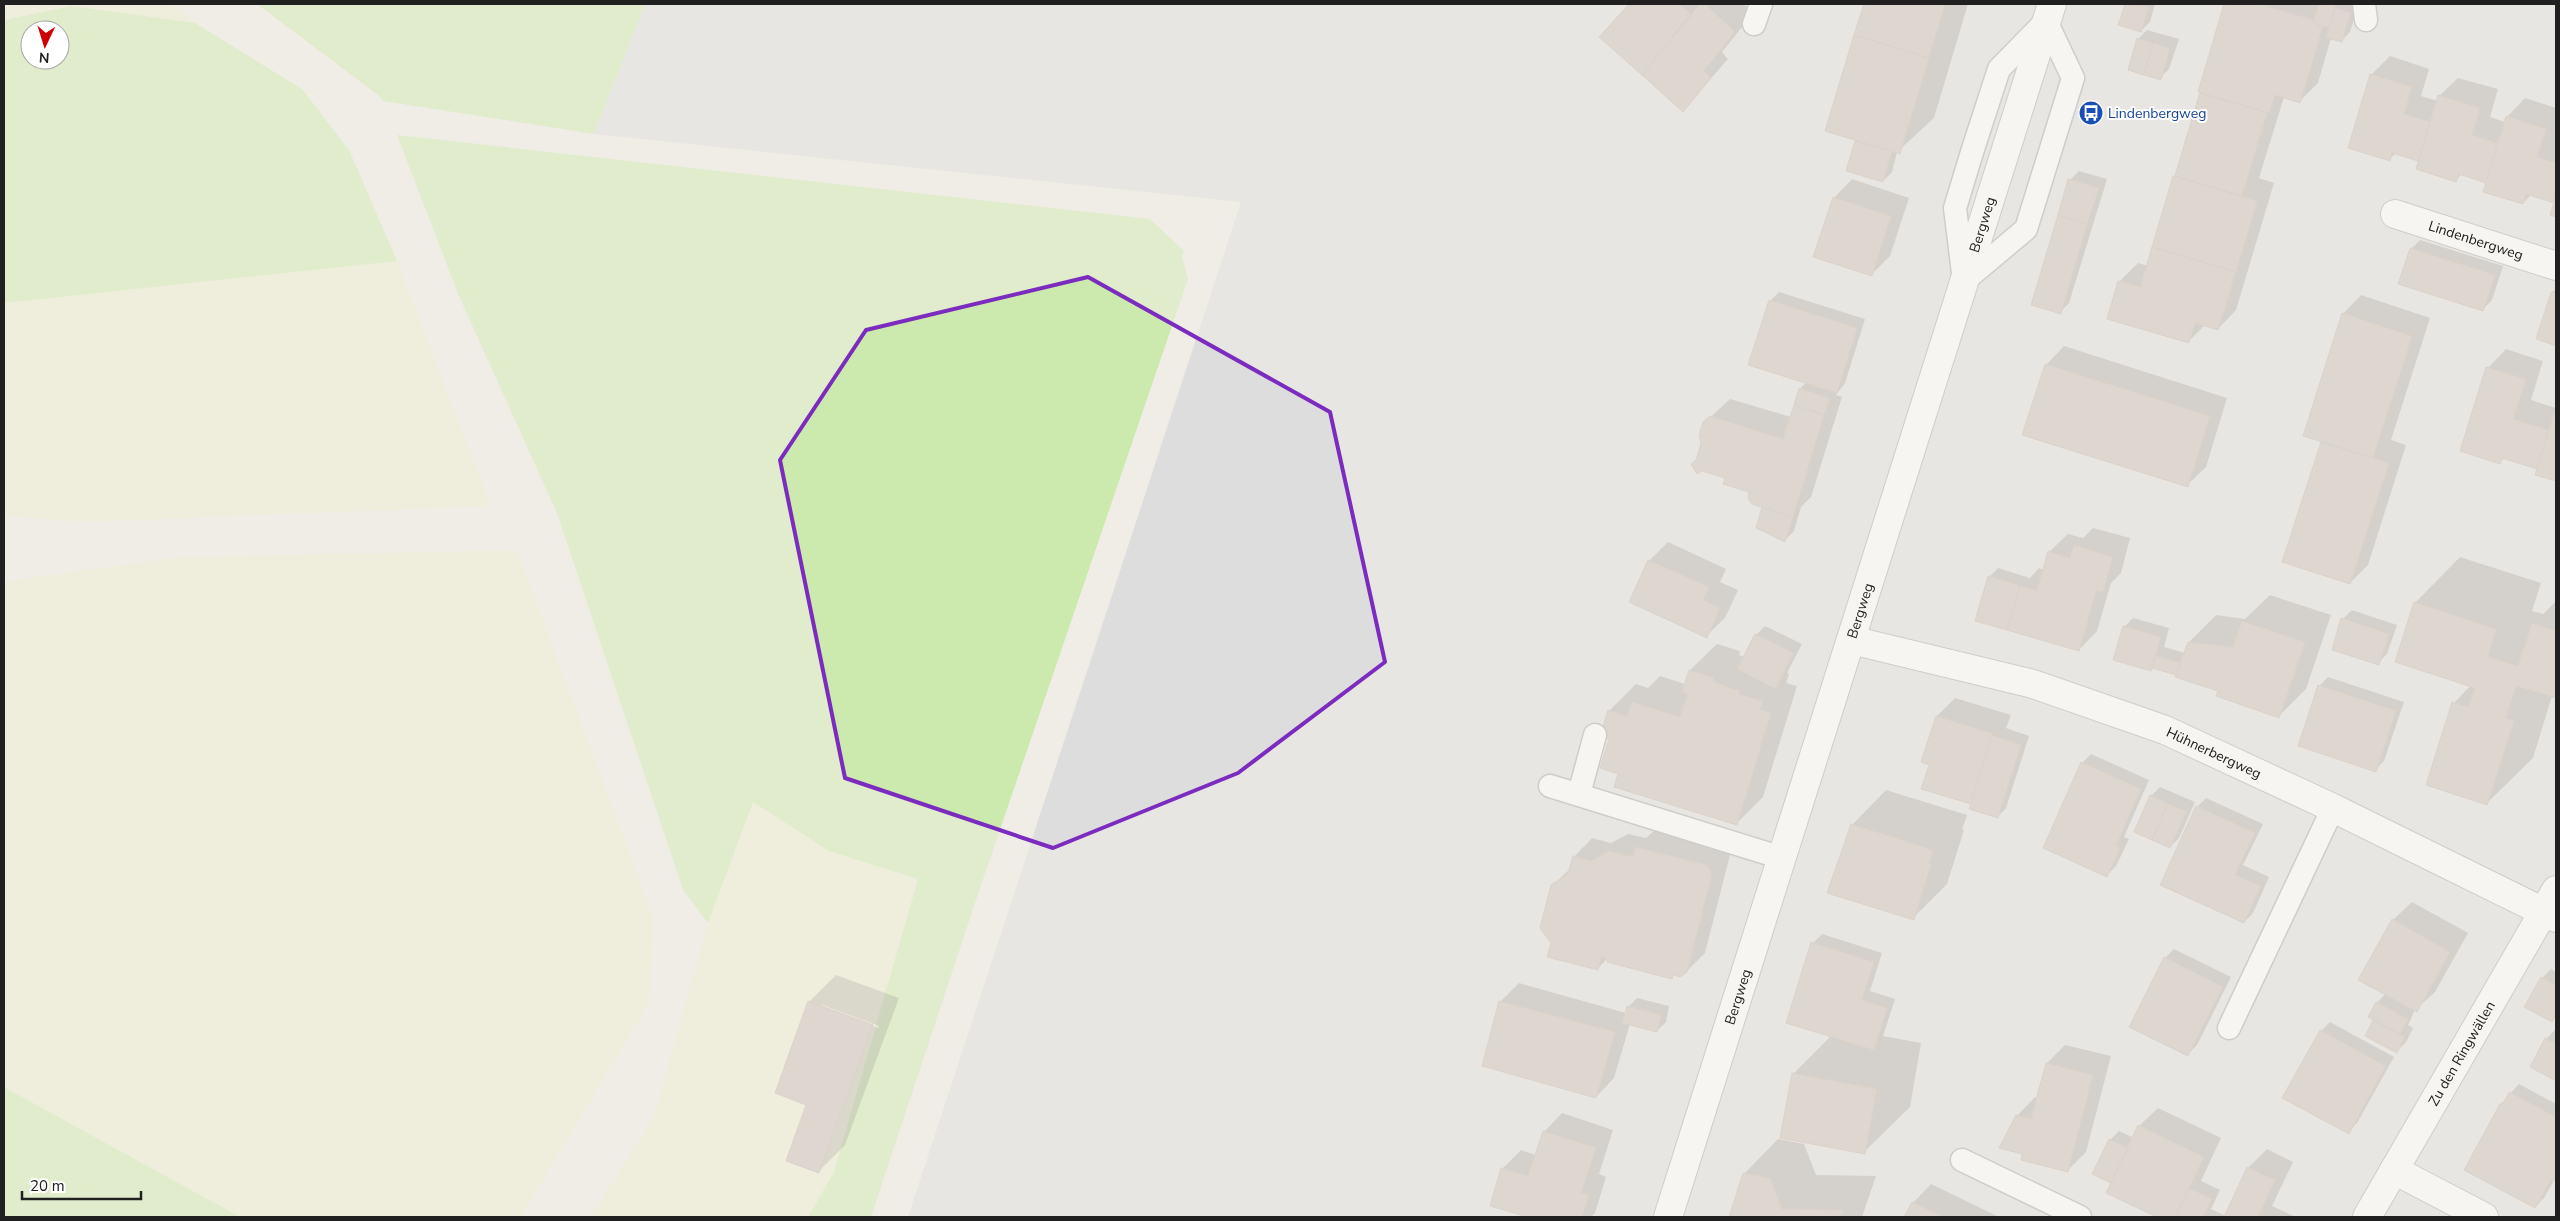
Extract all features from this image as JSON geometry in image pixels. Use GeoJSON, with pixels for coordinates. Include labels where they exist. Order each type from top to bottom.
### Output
{"type":"FeatureCollection","features":[{"type":"Feature","properties":{"kind":"street","name":"Bergweg"},"geometry":{"type":"LineString","coordinates":[[1668,1217],[2049,12]]}},
{"type":"Feature","properties":{"kind":"street","name":"Lindenbergweg"},"geometry":{"type":"LineString","coordinates":[[2395,214],[2556,266]]}},
{"type":"Feature","properties":{"kind":"street","name":"Hühnerbergweg"},"geometry":{"type":"LineString","coordinates":[[1851,640],[2033,684],[2164,730],[2552,907]]}},
{"type":"Feature","properties":{"kind":"street","name":"Zu den Ringwällen"},"geometry":{"type":"LineString","coordinates":[[2367,1217],[2552,907]]}},
{"type":"Feature","properties":{"kind":"street"},"geometry":{"type":"LineString","coordinates":[[2394,1170],[2484,1217]]}},
{"type":"Feature","properties":{"kind":"lane"},"geometry":{"type":"LineString","coordinates":[[1964,281],[2026,229],[2073,78],[2049,12]]}},
{"type":"Feature","properties":{"kind":"lane"},"geometry":{"type":"LineString","coordinates":[[1579,794],[1595,735]]}},
{"type":"Feature","properties":{"kind":"lane"},"geometry":{"type":"LineString","coordinates":[[1550,786],[1782,858]]}},
{"type":"Feature","properties":{"kind":"lane"},"geometry":{"type":"LineString","coordinates":[[2229,1028],[2332,808]]}},
{"type":"Feature","properties":{"kind":"lane"},"geometry":{"type":"LineString","coordinates":[[1962,1160],[2080,1217]]}},
{"type":"Feature","properties":{"kind":"highlighted area"},"geometry":{"type":"Polygon","coordinates":[[[1088,277],[1330,412],[1385,662],[1238,773],[1053,848],[845,778],[780,460],[866,330],[1088,277]]]}},
{"type":"Feature","properties":{"kind":"shaded area"},"geometry":{"type":"Polygon","coordinates":[[[645,4],[2556,4],[2556,1217],[908,1217],[1241,202],[594,134],[645,4]]]}},
{"type":"Feature","properties":{"kind":"green space"},"geometry":{"type":"Polygon","coordinates":[[[4,4],[173,4],[195,23],[72,6],[4,20],[4,4]]]}},
{"type":"Feature","properties":{"kind":"green space"},"geometry":{"type":"Polygon","coordinates":[[[257,4],[645,4],[594,134],[383,101],[378,95],[257,4]]]}},
{"type":"Feature","properties":{"kind":"green space"},"geometry":{"type":"Polygon","coordinates":[[[72,6],[195,23],[302,89],[349,150],[397,261],[4,303],[4,20],[72,6]]]}},
{"type":"Feature","properties":{"kind":"green space"},"geometry":{"type":"Polygon","coordinates":[[[397,135],[1150,219],[1184,251],[1182,257],[1188,279],[976,900],[871,1217],[808,1217],[834,1172],[918,879],[829,851],[753,802],[708,923],[683,890],[557,513],[459,296],[397,135]]]}},
{"type":"Feature","properties":{"kind":"green space"},"geometry":{"type":"Polygon","coordinates":[[[397,261],[491,506],[85,522],[4,516],[4,303],[397,261]]]}},
{"type":"Feature","properties":{"kind":"green space"},"geometry":{"type":"Polygon","coordinates":[[[517,550],[654,919],[649,1003],[521,1217],[240,1217],[4,1087],[4,585],[6,581],[180,557],[517,550]]]}},
{"type":"Feature","properties":{"kind":"green space"},"geometry":{"type":"Polygon","coordinates":[[[752,801],[829,851],[918,879],[834,1172],[808,1217],[590,1217],[653,1119],[708,923],[752,801]]]}},
{"type":"Feature","properties":{"kind":"green space"},"geometry":{"type":"Polygon","coordinates":[[[4,1087],[240,1217],[4,1217],[4,1087]]]}},
{"type":"Feature","properties":{"kind":"building"},"geometry":{"type":"Polygon","coordinates":[[[1629,4],[1679,4],[1691,14],[1672,36],[1674,39],[1642,75],[1599,37],[1629,4]]]}},
{"type":"Feature","properties":{"kind":"building"},"geometry":{"type":"Polygon","coordinates":[[[1700,4],[1705,4],[1735,32],[1704,71],[1711,78],[1683,112],[1642,75],[1700,4]]]}},
{"type":"Feature","properties":{"kind":"building"},"geometry":{"type":"Polygon","coordinates":[[[1864,4],[1945,4],[1929,58],[1854,35],[1864,4]]]}},
{"type":"Feature","properties":{"kind":"building"},"geometry":{"type":"Polygon","coordinates":[[[2125,4],[2149,7],[2141,32],[2118,25],[2125,4]]]}},
{"type":"Feature","properties":{"kind":"building"},"geometry":{"type":"Polygon","coordinates":[[[2224,4],[2259,4],[2314,20],[2313,23],[2323,26],[2300,103],[2275,95],[2269,113],[2198,92],[2224,4]]]}},
{"type":"Feature","properties":{"kind":"building"},"geometry":{"type":"Polygon","coordinates":[[[2319,4],[2336,4],[2329,28],[2313,23],[2319,4]]]}},
{"type":"Feature","properties":{"kind":"building"},"geometry":{"type":"Polygon","coordinates":[[[2335,8],[2351,13],[2342,42],[2326,38],[2335,8]]]}},
{"type":"Feature","properties":{"kind":"building"},"geometry":{"type":"Polygon","coordinates":[[[1854,35],[1929,58],[1900,154],[1825,131],[1854,35]]]}},
{"type":"Feature","properties":{"kind":"building"},"geometry":{"type":"Polygon","coordinates":[[[2137,38],[2153,43],[2144,75],[2128,70],[2137,38]]]}},
{"type":"Feature","properties":{"kind":"building"},"geometry":{"type":"Polygon","coordinates":[[[2153,43],[2170,48],[2161,80],[2144,75],[2153,43]]]}},
{"type":"Feature","properties":{"kind":"building"},"geometry":{"type":"Polygon","coordinates":[[[2370,74],[2412,87],[2404,114],[2430,122],[2418,161],[2392,153],[2390,161],[2348,148],[2370,74]]]}},
{"type":"Feature","properties":{"kind":"building"},"geometry":{"type":"Polygon","coordinates":[[[2200,93],[2267,113],[2242,196],[2175,176],[2200,93]]]}},
{"type":"Feature","properties":{"kind":"building"},"geometry":{"type":"Polygon","coordinates":[[[2438,95],[2480,108],[2472,135],[2498,143],[2486,183],[2459,174],[2456,182],[2416,169],[2438,95]]]}},
{"type":"Feature","properties":{"kind":"building"},"geometry":{"type":"Polygon","coordinates":[[[2506,116],[2546,129],[2537,157],[2556,163],[2554,203],[2526,194],[2523,204],[2483,192],[2506,116]]]}},
{"type":"Feature","properties":{"kind":"building"},"geometry":{"type":"Polygon","coordinates":[[[1855,141],[1892,151],[1883,182],[1846,171],[1855,141]]]}},
{"type":"Feature","properties":{"kind":"building"},"geometry":{"type":"Polygon","coordinates":[[[2173,176],[2257,201],[2236,272],[2152,247],[2173,176]]]}},
{"type":"Feature","properties":{"kind":"building"},"geometry":{"type":"Polygon","coordinates":[[[2068,179],[2099,188],[2087,224],[2058,215],[2068,179]]]}},
{"type":"Feature","properties":{"kind":"building"},"geometry":{"type":"Polygon","coordinates":[[[2556,196],[2556,217],[2550,215],[2556,196]]]}},
{"type":"Feature","properties":{"kind":"building"},"geometry":{"type":"Polygon","coordinates":[[[1833,197],[1891,216],[1872,276],[1813,257],[1833,197]]]}},
{"type":"Feature","properties":{"kind":"building"},"geometry":{"type":"Polygon","coordinates":[[[2058,215],[2087,224],[2061,314],[2031,305],[2058,215]]]}},
{"type":"Feature","properties":{"kind":"building"},"geometry":{"type":"Polygon","coordinates":[[[2152,247],[2236,272],[2218,330],[2195,323],[2189,343],[2107,319],[2118,281],[2140,287],[2152,247]]]}},
{"type":"Feature","properties":{"kind":"building"},"geometry":{"type":"Polygon","coordinates":[[[2410,248],[2495,275],[2483,311],[2398,284],[2410,248]]]}},
{"type":"Feature","properties":{"kind":"building"},"geometry":{"type":"Polygon","coordinates":[[[2551,292],[2556,293],[2556,346],[2536,339],[2551,292]]]}},
{"type":"Feature","properties":{"kind":"building"},"geometry":{"type":"Polygon","coordinates":[[[1769,300],[1857,328],[1837,393],[1748,365],[1769,300]]]}},
{"type":"Feature","properties":{"kind":"building"},"geometry":{"type":"Polygon","coordinates":[[[2342,313],[2412,336],[2373,458],[2303,436],[2342,313]]]}},
{"type":"Feature","properties":{"kind":"building"},"geometry":{"type":"Polygon","coordinates":[[[2045,364],[2210,416],[2188,487],[2022,435],[2045,364]]]}},
{"type":"Feature","properties":{"kind":"building"},"geometry":{"type":"Polygon","coordinates":[[[2486,367],[2526,379],[2513,419],[2549,430],[2537,469],[2502,458],[2500,464],[2460,451],[2486,367]]]}},
{"type":"Feature","properties":{"kind":"building"},"geometry":{"type":"Polygon","coordinates":[[[1799,388],[1830,398],[1824,415],[1794,405],[1799,388]]]}},
{"type":"Feature","properties":{"kind":"building"},"geometry":{"type":"Polygon","coordinates":[[[1794,405],[1824,415],[1793,517],[1752,504],[1748,498],[1749,492],[1723,484],[1725,478],[1702,471],[1697,474],[1691,464],[1696,460],[1701,443],[1699,435],[1703,422],[1710,416],[1783,439],[1794,405]]]}},
{"type":"Feature","properties":{"kind":"building"},"geometry":{"type":"Polygon","coordinates":[[[2556,407],[2556,481],[2535,475],[2556,407]]]}},
{"type":"Feature","properties":{"kind":"building"},"geometry":{"type":"Polygon","coordinates":[[[2321,442],[2389,463],[2350,584],[2282,562],[2321,442]]]}},
{"type":"Feature","properties":{"kind":"building"},"geometry":{"type":"Polygon","coordinates":[[[1762,507],[1793,517],[1785,542],[1756,528],[1762,507]]]}},
{"type":"Feature","properties":{"kind":"building"},"geometry":{"type":"Polygon","coordinates":[[[2074,545],[2113,557],[2103,592],[2096,591],[2079,651],[2007,630],[2020,586],[2037,591],[2048,551],[2070,558],[2074,545]]]}},
{"type":"Feature","properties":{"kind":"building"},"geometry":{"type":"Polygon","coordinates":[[[1648,560],[1709,587],[1703,600],[1720,608],[1707,638],[1629,602],[1648,560]]]}},
{"type":"Feature","properties":{"kind":"building"},"geometry":{"type":"Polygon","coordinates":[[[1988,576],[2020,586],[2007,630],[1975,621],[1988,576]]]}},
{"type":"Feature","properties":{"kind":"building"},"geometry":{"type":"Polygon","coordinates":[[[2414,602],[2496,629],[2488,657],[2518,666],[2532,623],[2556,631],[2556,698],[2516,686],[2506,718],[2514,721],[2487,805],[2426,785],[2452,702],[2468,707],[2475,688],[2395,662],[2414,602]]]}},
{"type":"Feature","properties":{"kind":"building"},"geometry":{"type":"Polygon","coordinates":[[[2341,618],[2389,634],[2379,665],[2332,650],[2341,618]]]}},
{"type":"Feature","properties":{"kind":"building"},"geometry":{"type":"Polygon","coordinates":[[[2242,621],[2305,642],[2279,718],[2216,696],[2218,691],[2175,677],[2188,642],[2233,647],[2242,621]]]}},
{"type":"Feature","properties":{"kind":"building"},"geometry":{"type":"Polygon","coordinates":[[[2123,626],[2161,637],[2151,671],[2113,660],[2123,626]]]}},
{"type":"Feature","properties":{"kind":"building"},"geometry":{"type":"Polygon","coordinates":[[[1755,634],[1794,653],[1775,689],[1737,669],[1755,634]]]}},
{"type":"Feature","properties":{"kind":"building"},"geometry":{"type":"Polygon","coordinates":[[[2156,656],[2181,663],[2176,675],[2152,668],[2156,656]]]}},
{"type":"Feature","properties":{"kind":"building"},"geometry":{"type":"Polygon","coordinates":[[[1689,670],[1714,678],[1713,682],[1740,691],[1739,694],[1763,701],[1760,709],[1771,713],[1737,825],[1614,787],[1618,774],[1600,768],[1609,739],[1600,737],[1608,710],[1627,716],[1632,702],[1680,717],[1687,694],[1682,692],[1689,670]]]}},
{"type":"Feature","properties":{"kind":"building"},"geometry":{"type":"Polygon","coordinates":[[[2318,685],[2396,711],[2376,772],[2298,746],[2318,685]]]}},
{"type":"Feature","properties":{"kind":"building"},"geometry":{"type":"Polygon","coordinates":[[[1936,716],[1993,734],[1971,804],[1921,789],[1929,765],[1921,762],[1936,716]]]}},
{"type":"Feature","properties":{"kind":"building"},"geometry":{"type":"Polygon","coordinates":[[[1992,735],[2021,745],[1998,818],[1969,809],[1992,735]]]}},
{"type":"Feature","properties":{"kind":"building"},"geometry":{"type":"Polygon","coordinates":[[[2081,762],[2141,789],[2116,846],[2120,849],[2107,877],[2043,848],[2081,762]]]}},
{"type":"Feature","properties":{"kind":"building"},"geometry":{"type":"Polygon","coordinates":[[[2150,795],[2168,804],[2152,840],[2134,832],[2150,795]]]}},
{"type":"Feature","properties":{"kind":"building"},"geometry":{"type":"Polygon","coordinates":[[[2168,804],[2187,811],[2170,848],[2152,840],[2168,804]]]}},
{"type":"Feature","properties":{"kind":"building"},"geometry":{"type":"Polygon","coordinates":[[[2196,806],[2255,833],[2235,875],[2261,886],[2244,923],[2160,885],[2196,806]]]}},
{"type":"Feature","properties":{"kind":"building"},"geometry":{"type":"Polygon","coordinates":[[[1851,824],[1933,850],[1929,864],[1931,865],[1914,920],[1827,893],[1851,824]]]}},
{"type":"Feature","properties":{"kind":"building"},"geometry":{"type":"Polygon","coordinates":[[[1635,847],[1707,865],[1712,874],[1687,972],[1680,977],[1673,975],[1672,979],[1607,962],[1608,959],[1601,957],[1598,970],[1547,957],[1551,943],[1540,928],[1551,885],[1568,874],[1573,856],[1591,861],[1609,851],[1633,857],[1635,847]]]}},
{"type":"Feature","properties":{"kind":"building"},"geometry":{"type":"Polygon","coordinates":[[[2392,919],[2450,952],[2417,1012],[2358,980],[2392,919]]]}},
{"type":"Feature","properties":{"kind":"building"},"geometry":{"type":"Polygon","coordinates":[[[1811,942],[1874,962],[1862,1000],[1887,1008],[1874,1050],[1786,1023],[1811,942]]]}},
{"type":"Feature","properties":{"kind":"building"},"geometry":{"type":"Polygon","coordinates":[[[2164,957],[2223,987],[2188,1056],[2129,1027],[2164,957]]]}},
{"type":"Feature","properties":{"kind":"building"},"geometry":{"type":"Polygon","coordinates":[[[2541,977],[2556,985],[2556,1014],[2552,1022],[2524,1007],[2541,977]]]}},
{"type":"Feature","properties":{"kind":"building"},"geometry":{"type":"Polygon","coordinates":[[[808,1001],[873,1025],[819,1173],[786,1161],[806,1105],[775,1093],[808,1001]]]}},
{"type":"Feature","properties":{"kind":"building"},"geometry":{"type":"Polygon","coordinates":[[[1499,1001],[1615,1032],[1596,1098],[1482,1066],[1499,1001]]]}},
{"type":"Feature","properties":{"kind":"building"},"geometry":{"type":"Polygon","coordinates":[[[2376,1002],[2408,1019],[2400,1034],[2368,1017],[2376,1002]]]}},
{"type":"Feature","properties":{"kind":"building"},"geometry":{"type":"Polygon","coordinates":[[[1627,1006],[1661,1015],[1657,1032],[1622,1023],[1627,1006]]]}},
{"type":"Feature","properties":{"kind":"building"},"geometry":{"type":"Polygon","coordinates":[[[2373,1020],[2405,1037],[2397,1053],[2365,1036],[2373,1020]]]}},
{"type":"Feature","properties":{"kind":"building"},"geometry":{"type":"Polygon","coordinates":[[[2320,1030],[2386,1066],[2349,1134],[2282,1098],[2320,1030]]]}},
{"type":"Feature","properties":{"kind":"building"},"geometry":{"type":"Polygon","coordinates":[[[2545,1038],[2556,1044],[2556,1081],[2530,1067],[2545,1038]]]}},
{"type":"Feature","properties":{"kind":"building"},"geometry":{"type":"Polygon","coordinates":[[[2046,1063],[2093,1075],[2068,1172],[2021,1160],[2022,1154],[1999,1148],[2016,1115],[2031,1119],[2046,1063]]]}},
{"type":"Feature","properties":{"kind":"building"},"geometry":{"type":"Polygon","coordinates":[[[1792,1073],[1877,1089],[1865,1154],[1780,1138],[1792,1073]]]}},
{"type":"Feature","properties":{"kind":"building"},"geometry":{"type":"Polygon","coordinates":[[[2509,1092],[2556,1117],[2556,1176],[2553,1182],[2551,1180],[2535,1208],[2464,1170],[2500,1104],[2503,1104],[2509,1092]]]}},
{"type":"Feature","properties":{"kind":"building"},"geometry":{"type":"Polygon","coordinates":[[[2138,1125],[2204,1157],[2175,1217],[2157,1217],[2106,1193],[2138,1125]]]}},
{"type":"Feature","properties":{"kind":"building"},"geometry":{"type":"Polygon","coordinates":[[[1543,1131],[1596,1148],[1581,1193],[1589,1195],[1582,1217],[1528,1217],[1490,1206],[1501,1168],[1528,1176],[1543,1131]]]}},
{"type":"Feature","properties":{"kind":"building"},"geometry":{"type":"Polygon","coordinates":[[[2109,1139],[2128,1148],[2111,1183],[2092,1174],[2109,1139]]]}},
{"type":"Feature","properties":{"kind":"building"},"geometry":{"type":"Polygon","coordinates":[[[2247,1167],[2275,1180],[2258,1217],[2224,1217],[2247,1167]]]}},
{"type":"Feature","properties":{"kind":"building"},"geometry":{"type":"Polygon","coordinates":[[[1743,1173],[1770,1178],[1782,1209],[1843,1210],[1840,1217],[1729,1217],[1743,1173]]]}},
{"type":"Feature","properties":{"kind":"building"},"geometry":{"type":"Polygon","coordinates":[[[2189,1188],[2212,1199],[2203,1217],[2175,1217],[2189,1188]]]}},
{"type":"Feature","properties":{"kind":"building"},"geometry":{"type":"Polygon","coordinates":[[[1912,1202],[1944,1217],[1904,1217],[1912,1202]]]}},
{"type":"Feature","properties":{"kind":"place","name":"Lindenbergweg"},"geometry":{"type":"Point","coordinates":[2091,113]}}]}
